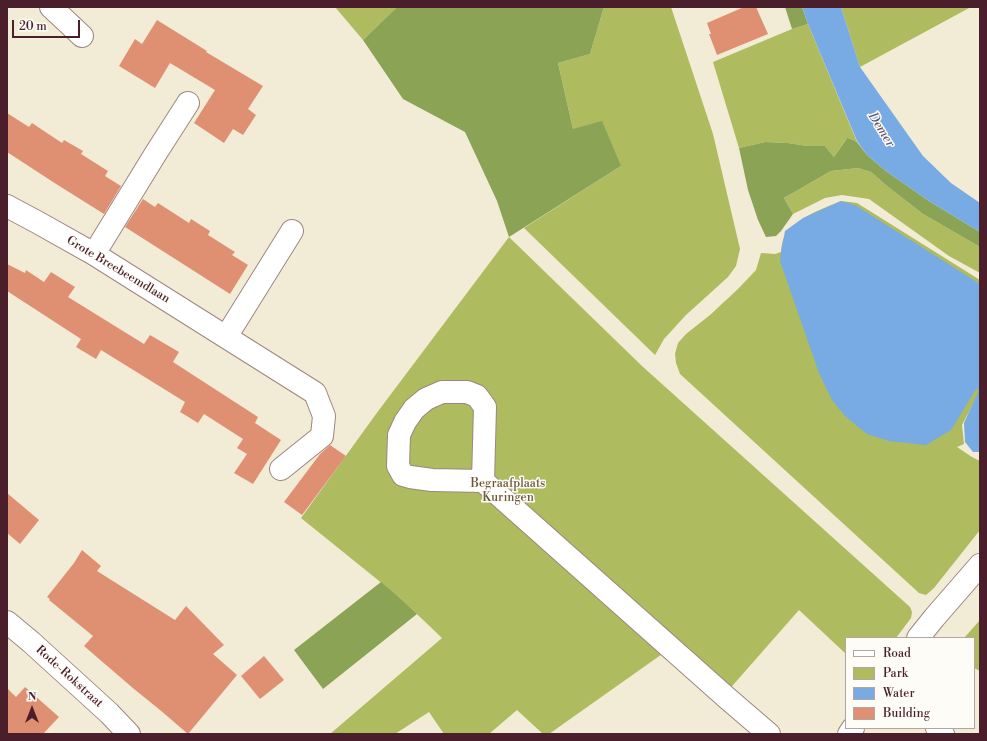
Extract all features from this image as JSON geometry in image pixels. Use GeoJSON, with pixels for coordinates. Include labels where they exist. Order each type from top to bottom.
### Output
{"type":"FeatureCollection","features":[{"type":"Feature","properties":{"kind":"street"},"geometry":{"type":"LineString","coordinates":[[51,7],[82,36]]}},
{"type":"Feature","properties":{"kind":"street"},"geometry":{"type":"LineString","coordinates":[[94,254],[156,152],[188,103]]}},
{"type":"Feature","properties":{"kind":"street","name":"Grote Breebeemdlaan"},"geometry":{"type":"LineString","coordinates":[[7,206],[94,254],[315,393],[324,416],[322,436],[281,469]]}},
{"type":"Feature","properties":{"kind":"street"},"geometry":{"type":"LineString","coordinates":[[226,337],[292,231]]}},
{"type":"Feature","properties":{"kind":"street"},"geometry":{"type":"LineString","coordinates":[[483,481],[485,408],[477,396],[467,392],[442,392],[426,399],[411,413],[405,422],[400,435],[398,466],[403,475],[432,480],[483,481],[769,734]]}},
{"type":"Feature","properties":{"kind":"street"},"geometry":{"type":"LineString","coordinates":[[919,637],[980,564]]}},
{"type":"Feature","properties":{"kind":"street","name":"Rode-Rokstraat"},"geometry":{"type":"LineString","coordinates":[[7,622],[109,712],[129,734]]}},
{"type":"Feature","properties":{"kind":"green space"},"geometry":{"type":"Polygon","coordinates":[[[335,7],[397,7],[363,40],[335,7]]]}},
{"type":"Feature","properties":{"kind":"green space"},"geometry":{"type":"Polygon","coordinates":[[[397,7],[604,7],[590,54],[558,63],[573,129],[602,121],[621,166],[509,237],[497,201],[465,132],[403,99],[363,40],[397,7]]]}},
{"type":"Feature","properties":{"kind":"green space"},"geometry":{"type":"Polygon","coordinates":[[[604,7],[671,7],[713,134],[740,249],[736,266],[728,277],[686,315],[664,339],[655,355],[524,228],[621,166],[573,129],[558,63],[590,54],[604,7]]]}},
{"type":"Feature","properties":{"kind":"green space"},"geometry":{"type":"Polygon","coordinates":[[[785,7],[802,7],[808,24],[792,29],[785,7]]]}},
{"type":"Feature","properties":{"kind":"green space"},"geometry":{"type":"Polygon","coordinates":[[[841,7],[971,7],[860,67],[841,7]]]}},
{"type":"Feature","properties":{"kind":"green space"},"geometry":{"type":"Polygon","coordinates":[[[808,24],[857,142],[846,139],[834,157],[825,146],[765,142],[739,148],[713,62],[792,29],[808,24]]]}},
{"type":"Feature","properties":{"kind":"green space"},"geometry":{"type":"Polygon","coordinates":[[[847,138],[857,142],[867,155],[886,171],[929,201],[980,232],[980,247],[923,214],[871,172],[858,168],[831,171],[784,198],[793,214],[776,236],[766,237],[758,220],[748,190],[739,148],[765,142],[825,146],[834,157],[847,138]]]}},
{"type":"Feature","properties":{"kind":"green space"},"geometry":{"type":"Polygon","coordinates":[[[858,168],[871,172],[923,214],[980,247],[980,273],[949,256],[869,199],[842,195],[825,198],[793,214],[784,198],[831,171],[858,168]]]}},
{"type":"Feature","properties":{"kind":"green space"},"geometry":{"type":"Polygon","coordinates":[[[841,201],[857,203],[980,280],[980,391],[962,425],[964,444],[957,447],[980,461],[980,530],[934,588],[926,595],[919,593],[680,374],[676,363],[675,354],[678,343],[686,334],[710,315],[738,289],[756,270],[761,253],[775,254],[781,252],[783,240],[787,233],[799,221],[841,201]]]}},
{"type":"Feature","properties":{"kind":"green space","name":"Begraafplaats Kuringen"},"geometry":{"type":"Polygon","coordinates":[[[509,237],[642,366],[910,607],[912,612],[911,618],[897,637],[845,637],[845,653],[799,610],[719,701],[665,652],[549,734],[543,734],[517,710],[489,734],[444,734],[429,712],[395,734],[330,734],[442,638],[399,597],[301,518],[376,414],[509,237]]]}},
{"type":"Feature","properties":{"kind":"green space"},"geometry":{"type":"Polygon","coordinates":[[[381,582],[417,614],[323,689],[294,650],[381,582]]]}},
{"type":"Feature","properties":{"kind":"green space"},"geometry":{"type":"Polygon","coordinates":[[[980,620],[980,671],[975,668],[975,637],[965,637],[980,620]]]}},
{"type":"Feature","properties":{"kind":"water","name":"Demer"},"geometry":{"type":"Polygon","coordinates":[[[802,7],[841,7],[860,67],[923,156],[951,183],[980,203],[980,232],[929,201],[886,171],[867,155],[857,141],[802,7]]]}},
{"type":"Feature","properties":{"kind":"water"},"geometry":{"type":"Polygon","coordinates":[[[841,201],[855,205],[980,284],[980,452],[973,452],[965,442],[964,423],[979,390],[976,389],[951,430],[926,445],[889,441],[867,434],[846,417],[832,400],[819,373],[780,261],[785,231],[803,218],[841,201]]]}},
{"type":"Feature","properties":{"kind":"building"},"geometry":{"type":"Polygon","coordinates":[[[744,7],[756,7],[768,34],[717,55],[709,34],[711,34],[707,23],[744,7]]]}},
{"type":"Feature","properties":{"kind":"building"},"geometry":{"type":"Polygon","coordinates":[[[157,20],[207,51],[206,52],[263,86],[248,109],[256,115],[243,135],[233,129],[224,143],[194,123],[215,90],[170,63],[155,88],[119,66],[135,39],[142,44],[157,20]]]}},
{"type":"Feature","properties":{"kind":"building"},"geometry":{"type":"Polygon","coordinates":[[[7,113],[29,127],[32,123],[62,143],[64,140],[83,151],[81,154],[108,171],[105,176],[121,186],[104,214],[7,152],[7,113]]]}},
{"type":"Feature","properties":{"kind":"building"},"geometry":{"type":"Polygon","coordinates":[[[143,199],[155,207],[158,203],[189,223],[191,219],[210,231],[208,235],[235,252],[232,255],[248,265],[230,294],[125,227],[143,199]]]}},
{"type":"Feature","properties":{"kind":"building"},"geometry":{"type":"Polygon","coordinates":[[[7,264],[25,273],[26,270],[44,282],[51,272],[75,287],[68,297],[144,344],[150,335],[179,352],[173,362],[258,417],[255,423],[281,440],[253,484],[234,473],[247,454],[237,448],[243,439],[204,414],[198,423],[180,412],[185,402],[101,350],[96,359],[76,347],[81,339],[7,291],[7,264]]]}},
{"type":"Feature","properties":{"kind":"building"},"geometry":{"type":"Polygon","coordinates":[[[330,445],[346,456],[302,515],[284,502],[320,454],[330,445]]]}},
{"type":"Feature","properties":{"kind":"building"},"geometry":{"type":"Polygon","coordinates":[[[7,493],[39,520],[20,544],[7,533],[7,493]]]}},
{"type":"Feature","properties":{"kind":"building"},"geometry":{"type":"Polygon","coordinates":[[[82,550],[101,566],[97,571],[175,620],[186,606],[224,645],[213,654],[237,675],[188,734],[84,646],[93,636],[47,597],[74,563],[82,550]]]}},
{"type":"Feature","properties":{"kind":"building"},"geometry":{"type":"Polygon","coordinates":[[[264,656],[284,680],[260,699],[241,676],[264,656]]]}},
{"type":"Feature","properties":{"kind":"building"},"geometry":{"type":"Polygon","coordinates":[[[25,687],[59,717],[43,734],[7,734],[7,688],[16,697],[25,687]]]}}]}
